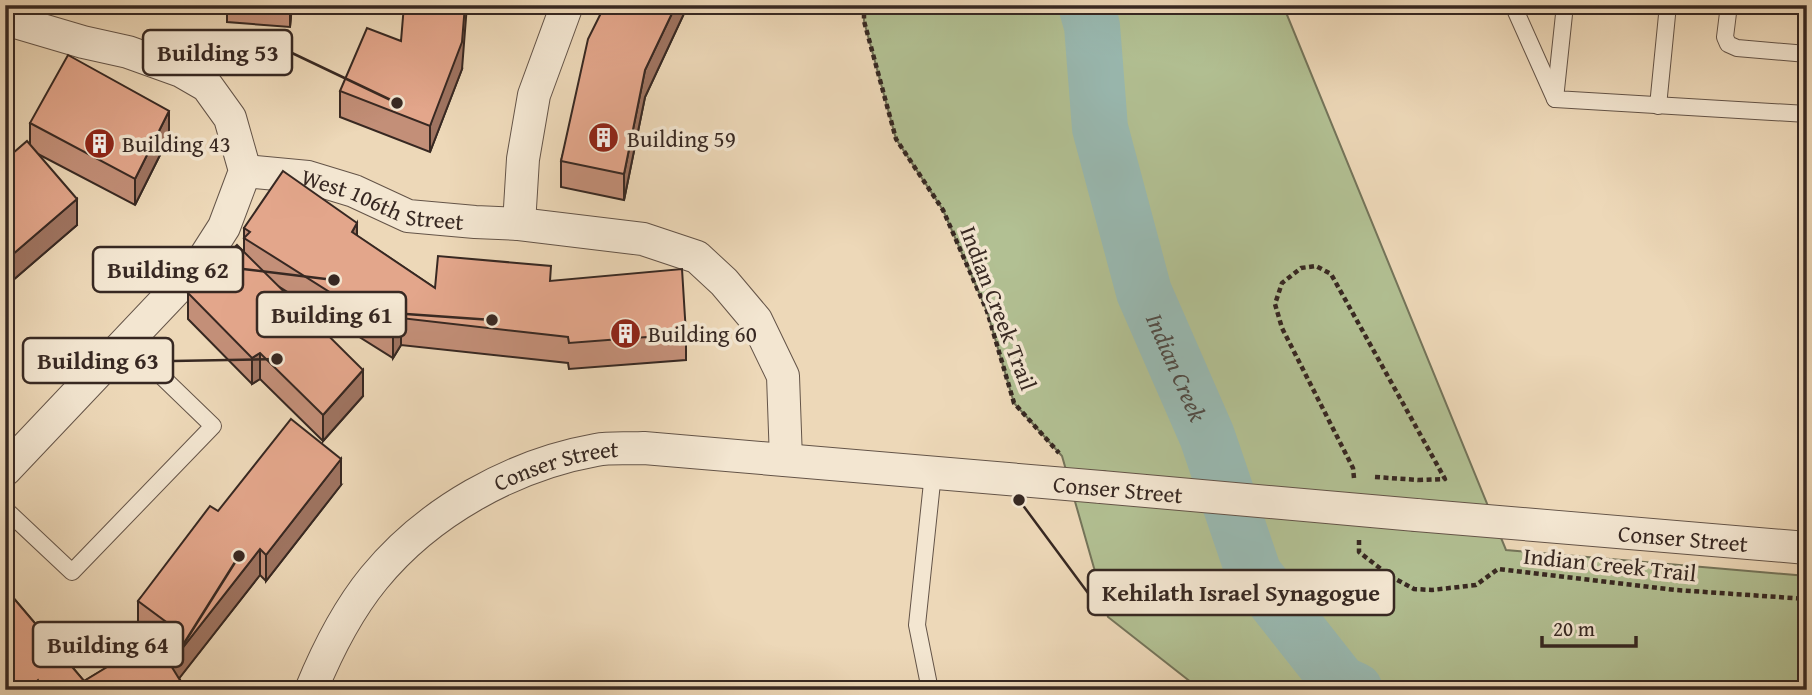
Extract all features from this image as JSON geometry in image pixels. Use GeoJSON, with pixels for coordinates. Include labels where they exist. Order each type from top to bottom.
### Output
{"type":"FeatureCollection","features":[{"type":"Feature","properties":{"kind":"street"},"geometry":{"type":"LineString","coordinates":[[519,224],[523,159],[534,95],[567,5]]}},
{"type":"Feature","properties":{"kind":"street"},"geometry":{"type":"LineString","coordinates":[[5,19],[128,52],[181,71],[208,86],[230,118],[245,171],[224,227],[201,263],[5,470]]}},
{"type":"Feature","properties":{"kind":"street","name":"West 106th Street"},"geometry":{"type":"LineString","coordinates":[[245,171],[308,177],[354,191],[408,216],[519,224],[643,239],[697,257],[724,282],[756,320],[783,376],[786,460]]}},
{"type":"Feature","properties":{"kind":"street","name":"Conser Street"},"geometry":{"type":"LineString","coordinates":[[311,690],[327,653],[357,600],[374,577],[410,540],[465,500],[513,476],[553,461],[598,449],[644,448],[1807,548]]}},
{"type":"Feature","properties":{"kind":"lane"},"geometry":{"type":"LineString","coordinates":[[1513,5],[1555,99]]}},
{"type":"Feature","properties":{"kind":"lane"},"geometry":{"type":"LineString","coordinates":[[1555,99],[1565,5]]}},
{"type":"Feature","properties":{"kind":"lane"},"geometry":{"type":"LineString","coordinates":[[1658,106],[1668,5]]}},
{"type":"Feature","properties":{"kind":"lane"},"geometry":{"type":"LineString","coordinates":[[1729,5],[1725,37],[1728,44],[1737,48],[1807,54]]}},
{"type":"Feature","properties":{"kind":"lane"},"geometry":{"type":"LineString","coordinates":[[1555,99],[1807,114]]}},
{"type":"Feature","properties":{"kind":"lane"},"geometry":{"type":"LineString","coordinates":[[5,509],[72,572],[213,426],[126,342]]}},
{"type":"Feature","properties":{"kind":"lane"},"geometry":{"type":"LineString","coordinates":[[930,690],[917,625],[933,473]]}},
{"type":"Feature","properties":{"kind":"path","name":"Indian Creek Trail"},"geometry":{"type":"LineString","coordinates":[[864,5],[864,21],[896,139],[943,210],[987,311],[1014,403],[1062,456]]}},
{"type":"Feature","properties":{"kind":"path"},"geometry":{"type":"LineString","coordinates":[[1354,480],[1353,468],[1282,328],[1275,304],[1282,283],[1301,268],[1316,266],[1331,274],[1446,479],[1419,480]]}},
{"type":"Feature","properties":{"kind":"path","name":"Indian Creek Trail"},"geometry":{"type":"LineString","coordinates":[[1357,528],[1360,552],[1390,576],[1414,589],[1432,590],[1476,585],[1498,569],[1676,590],[1807,599]]}},
{"type":"Feature","properties":{"kind":"green space"},"geometry":{"type":"Polygon","coordinates":[[[864,5],[1283,5],[1506,550],[1807,576],[1807,690],[1201,690],[1108,617],[1062,456],[1014,403],[987,311],[943,210],[896,139],[864,21],[864,5]]]}},
{"type":"Feature","properties":{"kind":"building"},"geometry":{"type":"Polygon","coordinates":[[[404,5],[465,5],[462,42],[430,126],[340,91],[367,28],[401,41],[404,5]]]}},
{"type":"Feature","properties":{"kind":"building"},"geometry":{"type":"Polygon","coordinates":[[[605,5],[676,5],[645,70],[624,174],[561,161],[588,39],[605,5]]]}},
{"type":"Feature","properties":{"kind":"building","name":"Building 43"},"geometry":{"type":"Polygon","coordinates":[[[68,55],[169,111],[135,179],[30,123],[68,55]]]}},
{"type":"Feature","properties":{"kind":"building"},"geometry":{"type":"Polygon","coordinates":[[[27,141],[77,199],[5,261],[5,160],[27,141]]]}},
{"type":"Feature","properties":{"kind":"building"},"geometry":{"type":"Polygon","coordinates":[[[283,171],[357,223],[352,232],[435,288],[438,256],[551,266],[550,281],[682,269],[686,334],[569,343],[568,337],[401,318],[393,332],[244,238],[250,232],[244,228],[283,171]]]}},
{"type":"Feature","properties":{"kind":"building"},"geometry":{"type":"Polygon","coordinates":[[[237,245],[363,370],[323,415],[260,353],[252,358],[188,293],[237,245]]]}},
{"type":"Feature","properties":{"kind":"building"},"geometry":{"type":"Polygon","coordinates":[[[291,419],[341,459],[266,555],[260,549],[170,664],[186,690],[44,690],[38,680],[28,690],[5,690],[5,588],[84,681],[173,627],[138,601],[210,506],[218,511],[291,419]]]}},
{"type":"Feature","properties":{"kind":"waterway","name":"Indian Creek"},"geometry":{"type":"LineString","coordinates":[[1086,5],[1092,26],[1100,128],[1144,292],[1207,436],[1254,574],[1340,683],[1355,690]]}},
{"type":"Feature","properties":{"kind":"place","name":"Building 53"},"geometry":{"type":"Point","coordinates":[397,103]}},
{"type":"Feature","properties":{"kind":"place","name":"Building 59"},"geometry":{"type":"Point","coordinates":[604,138]}},
{"type":"Feature","properties":{"kind":"place","name":"Building 43"},"geometry":{"type":"Point","coordinates":[99,143]}},
{"type":"Feature","properties":{"kind":"place","name":"Building 62"},"geometry":{"type":"Point","coordinates":[334,280]}},
{"type":"Feature","properties":{"kind":"place","name":"Building 61"},"geometry":{"type":"Point","coordinates":[492,320]}},
{"type":"Feature","properties":{"kind":"place","name":"Building 60"},"geometry":{"type":"Point","coordinates":[625,333]}},
{"type":"Feature","properties":{"kind":"place","name":"Building 63"},"geometry":{"type":"Point","coordinates":[277,359]}},
{"type":"Feature","properties":{"kind":"place","name":"Kehilath Israel Synagogue"},"geometry":{"type":"Point","coordinates":[1019,500]}},
{"type":"Feature","properties":{"kind":"place","name":"Building 64"},"geometry":{"type":"Point","coordinates":[239,556]}}]}
